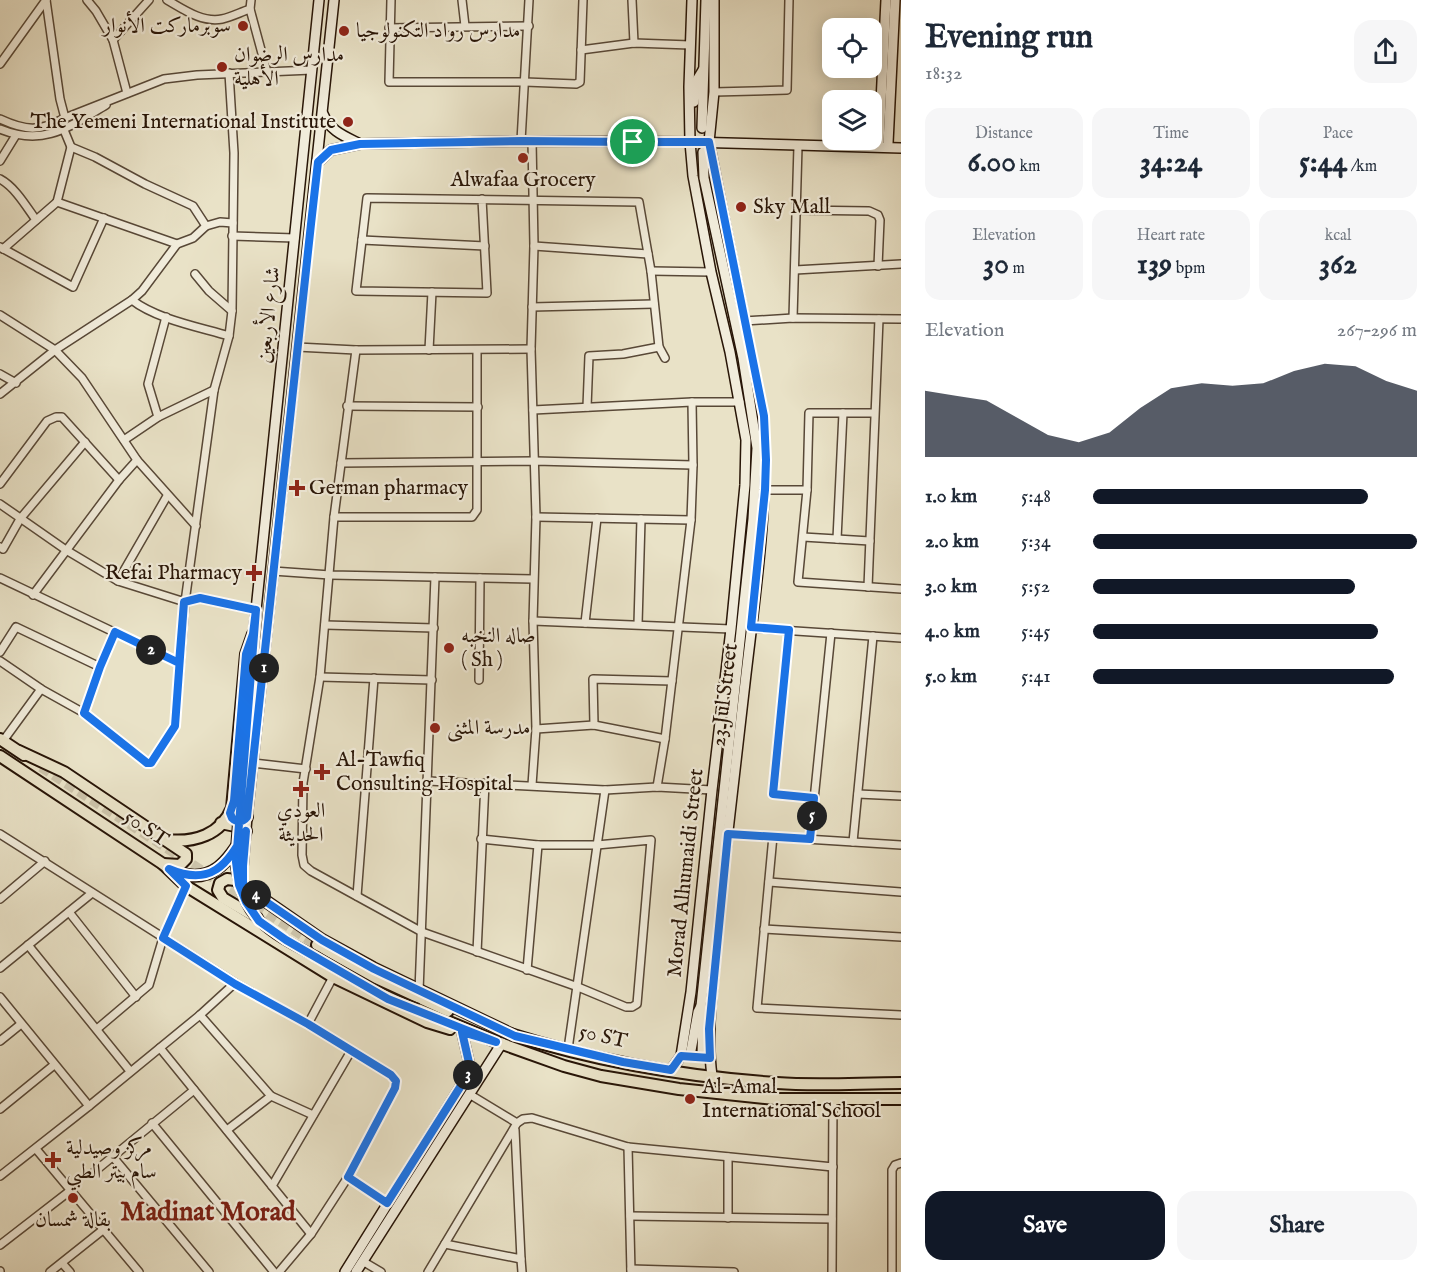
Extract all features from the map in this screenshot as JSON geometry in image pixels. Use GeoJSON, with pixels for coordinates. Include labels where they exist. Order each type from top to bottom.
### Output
{"type":"FeatureCollection","features":[{"type":"Feature","properties":{"kind":"main road"},"geometry":{"type":"LineString","coordinates":[[167,840],[180,842],[204,838],[230,813],[234,801],[246,654],[253,634]]}},
{"type":"Feature","properties":{"kind":"main road"},"geometry":{"type":"LineString","coordinates":[[2,740],[41,767]]}},
{"type":"Feature","properties":{"kind":"main road"},"geometry":{"type":"LineString","coordinates":[[19,751],[64,772],[184,851],[186,859],[180,865],[166,867]]}},
{"type":"Feature","properties":{"kind":"main road","name":"50 ST"},"geometry":{"type":"LineString","coordinates":[[0,756],[166,867],[186,886],[333,977],[427,1022],[499,1042]]}},
{"type":"Feature","properties":{"kind":"main road"},"geometry":{"type":"LineString","coordinates":[[230,813],[237,821],[243,821],[247,817]]}},
{"type":"Feature","properties":{"kind":"main road"},"geometry":{"type":"LineString","coordinates":[[166,867],[191,876],[206,874],[219,868],[232,856],[246,831],[221,823]]}},
{"type":"Feature","properties":{"kind":"main road","name":"50 ST"},"geometry":{"type":"LineString","coordinates":[[252,893],[235,880],[227,879],[220,883],[218,890],[223,898],[376,988],[418,1009],[564,1066],[624,1080],[679,1089],[775,1100],[901,1099]]}},
{"type":"Feature","properties":{"kind":"main road"},"geometry":{"type":"LineString","coordinates":[[252,893],[322,940],[374,969],[515,1036]]}},
{"type":"Feature","properties":{"kind":"main road","name":"50 ST"},"geometry":{"type":"LineString","coordinates":[[317,945],[419,999],[477,1023],[515,1036],[623,1062],[712,1076],[778,1083],[901,1083]]}},
{"type":"Feature","properties":{"kind":"main road"},"geometry":{"type":"LineString","coordinates":[[876,1083],[877,1100]]}},
{"type":"Feature","properties":{"kind":"main road"},"geometry":{"type":"LineString","coordinates":[[838,1100],[842,1084]]}},
{"type":"Feature","properties":{"kind":"street"},"geometry":{"type":"LineString","coordinates":[[0,64],[46,0]]}},
{"type":"Feature","properties":{"kind":"street"},"geometry":{"type":"LineString","coordinates":[[46,0],[60,99],[65,118]]}},
{"type":"Feature","properties":{"kind":"street"},"geometry":{"type":"LineString","coordinates":[[87,0],[113,40],[127,93]]}},
{"type":"Feature","properties":{"kind":"street"},"geometry":{"type":"LineString","coordinates":[[113,40],[149,0]]}},
{"type":"Feature","properties":{"kind":"street"},"geometry":{"type":"LineString","coordinates":[[167,0],[190,14],[221,20],[250,9]]}},
{"type":"Feature","properties":{"kind":"street"},"geometry":{"type":"LineString","coordinates":[[251,0],[250,9],[267,72]]}},
{"type":"Feature","properties":{"kind":"street","name":"شارع الأربعين"},"geometry":{"type":"LineString","coordinates":[[319,0],[251,654],[236,862],[239,885],[246,902],[259,921],[286,940],[388,999],[418,1009]]}},
{"type":"Feature","properties":{"kind":"street","name":"شارع الأربعين"},"geometry":{"type":"LineString","coordinates":[[252,893],[243,886],[247,817],[334,0]]}},
{"type":"Feature","properties":{"kind":"street"},"geometry":{"type":"LineString","coordinates":[[391,0],[389,82],[579,84],[583,0]]}},
{"type":"Feature","properties":{"kind":"street"},"geometry":{"type":"LineString","coordinates":[[462,0],[465,26]]}},
{"type":"Feature","properties":{"kind":"street"},"geometry":{"type":"LineString","coordinates":[[522,141],[529,0]]}},
{"type":"Feature","properties":{"kind":"street"},"geometry":{"type":"LineString","coordinates":[[632,0],[634,43]]}},
{"type":"Feature","properties":{"kind":"street"},"geometry":{"type":"LineString","coordinates":[[690,142],[692,0]]}},
{"type":"Feature","properties":{"kind":"street"},"geometry":{"type":"LineString","coordinates":[[706,0],[704,68],[708,81],[706,126]]}},
{"type":"Feature","properties":{"kind":"street","name":"23 Jul Street"},"geometry":{"type":"LineString","coordinates":[[712,1076],[706,1057],[765,490],[766,460],[764,416],[713,172],[706,126],[714,92],[714,0]]}},
{"type":"Feature","properties":{"kind":"street"},"geometry":{"type":"LineString","coordinates":[[714,92],[787,90],[789,0]]}},
{"type":"Feature","properties":{"kind":"street"},"geometry":{"type":"LineString","coordinates":[[886,0],[890,46]]}},
{"type":"Feature","properties":{"kind":"street"},"geometry":{"type":"LineString","coordinates":[[884,143],[895,0]]}},
{"type":"Feature","properties":{"kind":"street"},"geometry":{"type":"LineString","coordinates":[[389,28],[529,26]]}},
{"type":"Feature","properties":{"kind":"street"},"geometry":{"type":"LineString","coordinates":[[581,50],[634,43],[690,45]]}},
{"type":"Feature","properties":{"kind":"street"},"geometry":{"type":"LineString","coordinates":[[689,122],[694,110],[697,80],[704,68]]}},
{"type":"Feature","properties":{"kind":"street"},"geometry":{"type":"LineString","coordinates":[[0,120],[19,128],[35,130],[51,126],[65,118],[164,79],[312,70]]}},
{"type":"Feature","properties":{"kind":"street"},"geometry":{"type":"LineString","coordinates":[[0,660],[41,689],[84,713],[147,763],[151,763],[175,726],[184,602],[214,390],[228,336],[232,310],[234,153],[229,74]]}},
{"type":"Feature","properties":{"kind":"street"},"geometry":{"type":"LineString","coordinates":[[0,129],[16,135],[34,137],[64,130],[127,93]]}},
{"type":"Feature","properties":{"kind":"street"},"geometry":{"type":"LineString","coordinates":[[323,113],[329,126],[360,144]]}},
{"type":"Feature","properties":{"kind":"street"},"geometry":{"type":"LineString","coordinates":[[64,130],[71,147],[57,202],[1,248],[73,286],[104,218]]}},
{"type":"Feature","properties":{"kind":"street"},"geometry":{"type":"LineString","coordinates":[[0,161],[16,135]]}},
{"type":"Feature","properties":{"kind":"street"},"geometry":{"type":"LineString","coordinates":[[318,162],[331,150],[360,144],[522,141],[736,142],[745,139],[901,143]]}},
{"type":"Feature","properties":{"kind":"street"},"geometry":{"type":"LineString","coordinates":[[532,141],[534,246],[531,349],[536,517],[533,579],[536,729],[532,785]]}},
{"type":"Feature","properties":{"kind":"street","name":"Morad Alhumaidi Street"},"geometry":{"type":"LineString","coordinates":[[671,1070],[685,1056],[731,629],[745,480],[746,440],[730,352],[711,272],[693,176],[690,142]]}},
{"type":"Feature","properties":{"kind":"street"},"geometry":{"type":"LineString","coordinates":[[736,142],[744,145],[901,148]]}},
{"type":"Feature","properties":{"kind":"street"},"geometry":{"type":"LineString","coordinates":[[793,318],[798,146]]}},
{"type":"Feature","properties":{"kind":"street"},"geometry":{"type":"LineString","coordinates":[[71,147],[193,206],[206,226]]}},
{"type":"Feature","properties":{"kind":"street"},"geometry":{"type":"LineString","coordinates":[[701,1006],[704,1012],[706,1057],[685,1056],[701,1006],[753,519],[757,447],[743,358],[704,178],[703,152]]}},
{"type":"Feature","properties":{"kind":"street"},"geometry":{"type":"LineString","coordinates":[[713,172],[712,184],[717,218],[715,237]]}},
{"type":"Feature","properties":{"kind":"street"},"geometry":{"type":"LineString","coordinates":[[693,176],[699,184],[705,219],[715,237]]}},
{"type":"Feature","properties":{"kind":"street"},"geometry":{"type":"LineString","coordinates":[[0,180],[6,182],[36,220]]}},
{"type":"Feature","properties":{"kind":"street"},"geometry":{"type":"LineString","coordinates":[[482,199],[487,293],[356,291],[367,198],[482,199],[639,202],[651,271],[659,347],[665,358]]}},
{"type":"Feature","properties":{"kind":"street"},"geometry":{"type":"LineString","coordinates":[[57,202],[177,244]]}},
{"type":"Feature","properties":{"kind":"street"},"geometry":{"type":"LineString","coordinates":[[796,210],[869,211],[878,215],[880,220],[878,266]]}},
{"type":"Feature","properties":{"kind":"street"},"geometry":{"type":"LineString","coordinates":[[0,394],[55,350],[132,300],[142,291],[177,244],[193,238],[206,226],[220,222],[232,223]]}},
{"type":"Feature","properties":{"kind":"street"},"geometry":{"type":"LineString","coordinates":[[232,236],[295,238]]}},
{"type":"Feature","properties":{"kind":"street"},"geometry":{"type":"LineString","coordinates":[[362,240],[485,246]]}},
{"type":"Feature","properties":{"kind":"street"},"geometry":{"type":"LineString","coordinates":[[534,246],[648,254]]}},
{"type":"Feature","properties":{"kind":"street"},"geometry":{"type":"LineString","coordinates":[[795,270],[901,264]]}},
{"type":"Feature","properties":{"kind":"street"},"geometry":{"type":"LineString","coordinates":[[651,271],[711,272]]}},
{"type":"Feature","properties":{"kind":"street"},"geometry":{"type":"LineString","coordinates":[[195,274],[208,291],[232,310]]}},
{"type":"Feature","properties":{"kind":"street"},"geometry":{"type":"LineString","coordinates":[[429,350],[432,292]]}},
{"type":"Feature","properties":{"kind":"street"},"geometry":{"type":"LineString","coordinates":[[132,300],[140,307],[166,317],[228,336]]}},
{"type":"Feature","properties":{"kind":"street"},"geometry":{"type":"LineString","coordinates":[[532,307],[654,304]]}},
{"type":"Feature","properties":{"kind":"street"},"geometry":{"type":"LineString","coordinates":[[0,315],[55,350],[81,378],[137,460],[196,526]]}},
{"type":"Feature","properties":{"kind":"street"},"geometry":{"type":"LineString","coordinates":[[158,417],[148,384],[166,317]]}},
{"type":"Feature","properties":{"kind":"street"},"geometry":{"type":"LineString","coordinates":[[744,321],[793,318],[901,319]]}},
{"type":"Feature","properties":{"kind":"street"},"geometry":{"type":"LineString","coordinates":[[868,587],[879,319]]}},
{"type":"Feature","properties":{"kind":"street"},"geometry":{"type":"LineString","coordinates":[[297,347],[356,350],[531,349]]}},
{"type":"Feature","properties":{"kind":"street"},"geometry":{"type":"LineString","coordinates":[[588,407],[589,356],[623,354],[659,347]]}},
{"type":"Feature","properties":{"kind":"street"},"geometry":{"type":"LineString","coordinates":[[356,350],[334,517],[320,677],[303,783],[302,855],[304,865],[310,871],[422,932],[578,987],[626,1007],[637,1004],[651,840],[597,845],[538,845],[481,839]]}},
{"type":"Feature","properties":{"kind":"street"},"geometry":{"type":"LineString","coordinates":[[334,517],[472,517],[477,510],[477,351]]}},
{"type":"Feature","properties":{"kind":"street"},"geometry":{"type":"LineString","coordinates":[[752,410],[755,398],[751,372],[753,360]]}},
{"type":"Feature","properties":{"kind":"street"},"geometry":{"type":"LineString","coordinates":[[0,374],[15,384]]}},
{"type":"Feature","properties":{"kind":"street"},"geometry":{"type":"LineString","coordinates":[[124,440],[158,417],[214,390]]}},
{"type":"Feature","properties":{"kind":"street"},"geometry":{"type":"LineString","coordinates":[[533,410],[692,402],[740,402]]}},
{"type":"Feature","properties":{"kind":"street"},"geometry":{"type":"LineString","coordinates":[[657,787],[665,739],[691,520],[692,402]]}},
{"type":"Feature","properties":{"kind":"street"},"geometry":{"type":"LineString","coordinates":[[347,406],[478,407]]}},
{"type":"Feature","properties":{"kind":"street"},"geometry":{"type":"LineString","coordinates":[[874,413],[809,413],[807,490],[798,582],[901,589]]}},
{"type":"Feature","properties":{"kind":"street"},"geometry":{"type":"LineString","coordinates":[[837,539],[843,413]]}},
{"type":"Feature","properties":{"kind":"street"},"geometry":{"type":"LineString","coordinates":[[0,484],[47,421],[56,417],[62,417],[119,480]]}},
{"type":"Feature","properties":{"kind":"street"},"geometry":{"type":"LineString","coordinates":[[0,547],[3,549],[20,519],[85,442]]}},
{"type":"Feature","properties":{"kind":"street"},"geometry":{"type":"LineString","coordinates":[[745,480],[749,475],[757,447]]}},
{"type":"Feature","properties":{"kind":"street"},"geometry":{"type":"LineString","coordinates":[[33,595],[119,480],[137,460]]}},
{"type":"Feature","properties":{"kind":"street"},"geometry":{"type":"LineString","coordinates":[[341,462],[693,465]]}},
{"type":"Feature","properties":{"kind":"street"},"geometry":{"type":"LineString","coordinates":[[765,490],[807,490]]}},
{"type":"Feature","properties":{"kind":"street"},"geometry":{"type":"LineString","coordinates":[[118,581],[168,496]]}},
{"type":"Feature","properties":{"kind":"street"},"geometry":{"type":"LineString","coordinates":[[0,504],[66,550],[118,581],[184,602],[200,598],[256,610]]}},
{"type":"Feature","properties":{"kind":"street"},"geometry":{"type":"LineString","coordinates":[[536,517],[691,520]]}},
{"type":"Feature","properties":{"kind":"street"},"geometry":{"type":"LineString","coordinates":[[585,623],[597,518]]}},
{"type":"Feature","properties":{"kind":"street"},"geometry":{"type":"LineString","coordinates":[[638,624],[641,519]]}},
{"type":"Feature","properties":{"kind":"street"},"geometry":{"type":"LineString","coordinates":[[803,537],[870,541]]}},
{"type":"Feature","properties":{"kind":"street"},"geometry":{"type":"LineString","coordinates":[[273,571],[330,575],[533,579]]}},
{"type":"Feature","properties":{"kind":"street"},"geometry":{"type":"LineString","coordinates":[[419,991],[435,577]]}},
{"type":"Feature","properties":{"kind":"street"},"geometry":{"type":"LineString","coordinates":[[0,578],[179,663]]}},
{"type":"Feature","properties":{"kind":"street"},"geometry":{"type":"LineString","coordinates":[[479,680],[480,578]]}},
{"type":"Feature","properties":{"kind":"street"},"geometry":{"type":"LineString","coordinates":[[533,621],[731,629]]}},
{"type":"Feature","properties":{"kind":"street"},"geometry":{"type":"LineString","coordinates":[[325,625],[434,628]]}},
{"type":"Feature","properties":{"kind":"street"},"geometry":{"type":"LineString","coordinates":[[0,652],[15,627],[100,667]]}},
{"type":"Feature","properties":{"kind":"street"},"geometry":{"type":"LineString","coordinates":[[751,627],[901,638]]}},
{"type":"Feature","properties":{"kind":"street"},"geometry":{"type":"LineString","coordinates":[[789,630],[773,794],[814,798]]}},
{"type":"Feature","properties":{"kind":"street"},"geometry":{"type":"LineString","coordinates":[[84,713],[115,632]]}},
{"type":"Feature","properties":{"kind":"street"},"geometry":{"type":"LineString","coordinates":[[810,839],[831,633]]}},
{"type":"Feature","properties":{"kind":"street"},"geometry":{"type":"LineString","coordinates":[[853,842],[873,636]]}},
{"type":"Feature","properties":{"kind":"street"},"geometry":{"type":"LineString","coordinates":[[320,677],[432,680]]}},
{"type":"Feature","properties":{"kind":"street"},"geometry":{"type":"LineString","coordinates":[[357,896],[374,678]]}},
{"type":"Feature","properties":{"kind":"street"},"geometry":{"type":"LineString","coordinates":[[594,725],[593,679],[672,681]]}},
{"type":"Feature","properties":{"kind":"street"},"geometry":{"type":"LineString","coordinates":[[2,740],[41,689]]}},
{"type":"Feature","properties":{"kind":"street"},"geometry":{"type":"LineString","coordinates":[[536,729],[594,725],[665,739]]}},
{"type":"Feature","properties":{"kind":"street"},"geometry":{"type":"LineString","coordinates":[[716,767],[723,748],[729,744]]}},
{"type":"Feature","properties":{"kind":"street"},"geometry":{"type":"LineString","coordinates":[[254,763],[306,769]]}},
{"type":"Feature","properties":{"kind":"street"},"geometry":{"type":"LineString","coordinates":[[428,781],[605,790],[657,787],[712,789]]}},
{"type":"Feature","properties":{"kind":"street"},"geometry":{"type":"LineString","coordinates":[[477,952],[485,783]]}},
{"type":"Feature","properties":{"kind":"street"},"geometry":{"type":"LineString","coordinates":[[568,1049],[605,790]]}},
{"type":"Feature","properties":{"kind":"street"},"geometry":{"type":"LineString","coordinates":[[858,794],[901,796]]}},
{"type":"Feature","properties":{"kind":"street"},"geometry":{"type":"LineString","coordinates":[[0,834],[235,984],[308,1024],[391,1075],[396,1081],[395,1088],[348,1177],[311,1234],[279,1272]]}},
{"type":"Feature","properties":{"kind":"street"},"geometry":{"type":"LineString","coordinates":[[728,834],[901,845]]}},
{"type":"Feature","properties":{"kind":"street"},"geometry":{"type":"LineString","coordinates":[[773,836],[757,1008],[901,1015]]}},
{"type":"Feature","properties":{"kind":"street"},"geometry":{"type":"LineString","coordinates":[[527,969],[538,845]]}},
{"type":"Feature","properties":{"kind":"street"},"geometry":{"type":"LineString","coordinates":[[0,899],[45,861]]}},
{"type":"Feature","properties":{"kind":"street"},"geometry":{"type":"LineString","coordinates":[[769,882],[901,892]]}},
{"type":"Feature","properties":{"kind":"street"},"geometry":{"type":"LineString","coordinates":[[97,1029],[149,985],[163,938],[186,886]]}},
{"type":"Feature","properties":{"kind":"street"},"geometry":{"type":"LineString","coordinates":[[0,968],[92,893]]}},
{"type":"Feature","properties":{"kind":"street"},"geometry":{"type":"LineString","coordinates":[[69,912],[136,997]]}},
{"type":"Feature","properties":{"kind":"street"},"geometry":{"type":"LineString","coordinates":[[764,928],[901,937]]}},
{"type":"Feature","properties":{"kind":"street"},"geometry":{"type":"LineString","coordinates":[[28,945],[130,1071]]}},
{"type":"Feature","properties":{"kind":"street"},"geometry":{"type":"LineString","coordinates":[[308,1024],[333,977]]}},
{"type":"Feature","properties":{"kind":"street"},"geometry":{"type":"LineString","coordinates":[[0,1176],[160,1048],[235,984]]}},
{"type":"Feature","properties":{"kind":"street"},"geometry":{"type":"LineString","coordinates":[[0,998],[89,1106]]}},
{"type":"Feature","properties":{"kind":"street"},"geometry":{"type":"LineString","coordinates":[[200,1015],[271,1096],[313,1115]]}},
{"type":"Feature","properties":{"kind":"street"},"geometry":{"type":"LineString","coordinates":[[0,1041],[21,1024]]}},
{"type":"Feature","properties":{"kind":"street"},"geometry":{"type":"LineString","coordinates":[[345,1272],[469,1073],[470,1067],[462,1032]]}},
{"type":"Feature","properties":{"kind":"street"},"geometry":{"type":"LineString","coordinates":[[356,1272],[469,1094],[499,1042]]}},
{"type":"Feature","properties":{"kind":"street"},"geometry":{"type":"LineString","coordinates":[[160,1048],[311,1234]]}},
{"type":"Feature","properties":{"kind":"street"},"geometry":{"type":"LineString","coordinates":[[272,1186],[351,1051]]}},
{"type":"Feature","properties":{"kind":"street"},"geometry":{"type":"LineString","coordinates":[[0,1110],[54,1065]]}},
{"type":"Feature","properties":{"kind":"street"},"geometry":{"type":"LineString","coordinates":[[94,1172],[194,1090]]}},
{"type":"Feature","properties":{"kind":"street"},"geometry":{"type":"LineString","coordinates":[[469,1094],[516,1126]]}},
{"type":"Feature","properties":{"kind":"street"},"geometry":{"type":"LineString","coordinates":[[227,1130],[271,1096]]}},
{"type":"Feature","properties":{"kind":"street"},"geometry":{"type":"LineString","coordinates":[[832,1272],[833,1167],[838,1100]]}},
{"type":"Feature","properties":{"kind":"street"},"geometry":{"type":"LineString","coordinates":[[428,1272],[516,1126],[524,1119],[532,1118],[628,1147],[833,1167]]}},
{"type":"Feature","properties":{"kind":"street"},"geometry":{"type":"LineString","coordinates":[[152,1123],[274,1272]]}},
{"type":"Feature","properties":{"kind":"street"},"geometry":{"type":"LineString","coordinates":[[516,1126],[522,1272]]}},
{"type":"Feature","properties":{"kind":"street"},"geometry":{"type":"LineString","coordinates":[[628,1147],[631,1271],[734,1272]]}},
{"type":"Feature","properties":{"kind":"street"},"geometry":{"type":"LineString","coordinates":[[36,1149],[139,1272]]}},
{"type":"Feature","properties":{"kind":"street"},"geometry":{"type":"LineString","coordinates":[[113,1157],[209,1272]]}},
{"type":"Feature","properties":{"kind":"street"},"geometry":{"type":"LineString","coordinates":[[728,1157],[728,1218]]}},
{"type":"Feature","properties":{"kind":"street"},"geometry":{"type":"LineString","coordinates":[[892,1272],[892,1170],[895,1165],[901,1163]]}},
{"type":"Feature","properties":{"kind":"street"},"geometry":{"type":"LineString","coordinates":[[348,1177],[387,1203]]}},
{"type":"Feature","properties":{"kind":"street"},"geometry":{"type":"LineString","coordinates":[[0,1245],[71,1190]]}},
{"type":"Feature","properties":{"kind":"street"},"geometry":{"type":"LineString","coordinates":[[630,1216],[832,1219]]}},
{"type":"Feature","properties":{"kind":"street"},"geometry":{"type":"LineString","coordinates":[[50,1272],[104,1229]]}},
{"type":"Feature","properties":{"kind":"street"},"geometry":{"type":"LineString","coordinates":[[445,1244],[522,1260]]}},
{"type":"Feature","properties":{"kind":"street"},"geometry":{"type":"LineString","coordinates":[[364,1262],[381,1272]]}},
{"type":"Feature","properties":{"kind":"street"},"geometry":{"type":"LineString","coordinates":[[62,1263],[70,1272]]}},
{"type":"Feature","properties":{"kind":"tunnel"},"geometry":{"type":"LineString","coordinates":[[41,767],[317,945]]}},
{"type":"Feature","properties":{"kind":"place","name":"سوبرماركت الأنوار"},"geometry":{"type":"Point","coordinates":[243,26]}},
{"type":"Feature","properties":{"kind":"place","name":"مدارس رواد التكنولوجيا"},"geometry":{"type":"Point","coordinates":[344,31]}},
{"type":"Feature","properties":{"kind":"place","name":"مدارس الرضوان الأهلية"},"geometry":{"type":"Point","coordinates":[222,67]}},
{"type":"Feature","properties":{"kind":"place","name":"The Yemeni International Institute"},"geometry":{"type":"Point","coordinates":[348,122]}},
{"type":"Feature","properties":{"kind":"place","name":"Alwafaa Grocery"},"geometry":{"type":"Point","coordinates":[523,158]}},
{"type":"Feature","properties":{"kind":"place","name":"Sky Mall"},"geometry":{"type":"Point","coordinates":[741,207]}},
{"type":"Feature","properties":{"kind":"place","name":"German pharmacy"},"geometry":{"type":"Point","coordinates":[297,488]}},
{"type":"Feature","properties":{"kind":"place","name":"Refai Pharmacy"},"geometry":{"type":"Point","coordinates":[254,573]}},
{"type":"Feature","properties":{"kind":"place","name":"صاله النخبه ( Sh )"},"geometry":{"type":"Point","coordinates":[449,648]}},
{"type":"Feature","properties":{"kind":"place","name":"مدرسة المثنى"},"geometry":{"type":"Point","coordinates":[435,728]}},
{"type":"Feature","properties":{"kind":"place","name":"Al-Tawfiq Consulting Hospital"},"geometry":{"type":"Point","coordinates":[322,772]}},
{"type":"Feature","properties":{"kind":"place","name":"العودي الحديثة"},"geometry":{"type":"Point","coordinates":[301,789]}},
{"type":"Feature","properties":{"kind":"place","name":"Al-Amal International School"},"geometry":{"type":"Point","coordinates":[690,1099]}},
{"type":"Feature","properties":{"kind":"place","name":"مركز وصيدلية سام بيتر الطبي"},"geometry":{"type":"Point","coordinates":[53,1160]}},
{"type":"Feature","properties":{"kind":"place","name":"بقالة شمسان"},"geometry":{"type":"Point","coordinates":[73,1198]}},
{"type":"Feature","properties":{"kind":"district","name":"Madinat Morad"},"geometry":{"type":"Point","coordinates":[208,1213]}},
{"type":"Feature","properties":{"kind":"route"},"geometry":{"type":"LineString","coordinates":[[633,142],[522,141],[360,144],[331,150],[321,158],[318,162],[311,224],[247,817],[240,822],[237,821],[234,820],[230,813],[234,801],[246,654],[253,634],[256,610],[200,598],[184,602],[175,726],[151,763],[147,763],[84,713],[115,632],[179,663],[184,602],[200,598],[256,610],[251,654],[245,742],[238,830],[236,862],[239,885],[246,902],[259,921],[286,940],[388,999],[418,1009],[496,1042],[462,1032],[470,1067],[469,1073],[387,1203],[348,1177],[395,1088],[396,1081],[391,1075],[308,1024],[235,984],[163,938],[186,886],[169,869],[191,876],[206,874],[219,868],[232,856],[246,831],[243,886],[322,940],[374,969],[515,1036],[623,1062],[671,1070],[681,1056],[710,1058],[709,1029],[717,953],[718,918],[728,834],[810,839],[814,798],[773,794],[789,630],[751,627],[765,490],[764,416],[713,172],[709,142],[633,142]]}}]}
